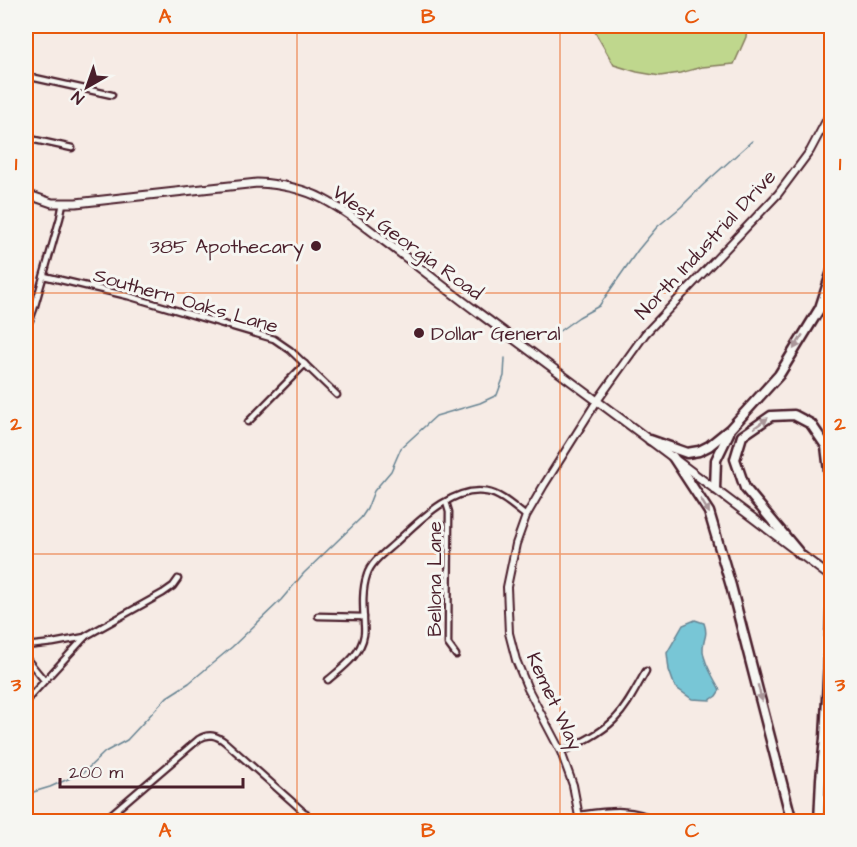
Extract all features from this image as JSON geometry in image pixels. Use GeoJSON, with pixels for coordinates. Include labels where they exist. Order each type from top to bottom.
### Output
{"type":"FeatureCollection","features":[{"type":"Feature","properties":{"kind":"highway"},"geometry":{"type":"LineString","coordinates":[[650,440],[687,453],[699,452],[730,429],[779,375],[820,308],[831,271]]}},
{"type":"Feature","properties":{"kind":"highway"},"geometry":{"type":"LineString","coordinates":[[800,554],[745,488],[735,459],[742,436],[771,416],[794,415],[811,424],[826,446],[831,496]]}},
{"type":"Feature","properties":{"kind":"highway"},"geometry":{"type":"LineString","coordinates":[[715,489],[716,460],[730,429]]}},
{"type":"Feature","properties":{"kind":"highway"},"geometry":{"type":"LineString","coordinates":[[673,457],[709,512],[731,586],[792,822]]}},
{"type":"Feature","properties":{"kind":"highway"},"geometry":{"type":"LineString","coordinates":[[819,822],[831,599]]}},
{"type":"Feature","properties":{"kind":"main road","name":"West Georgia Road"},"geometry":{"type":"LineString","coordinates":[[26,194],[51,203],[87,202],[242,183],[271,183],[309,193],[355,219],[831,578]]}},
{"type":"Feature","properties":{"kind":"street"},"geometry":{"type":"LineString","coordinates":[[26,76],[112,95]]}},
{"type":"Feature","properties":{"kind":"street","name":"North Industrial Drive"},"geometry":{"type":"LineString","coordinates":[[597,401],[645,334],[778,194],[810,151],[831,107]]}},
{"type":"Feature","properties":{"kind":"street"},"geometry":{"type":"LineString","coordinates":[[26,138],[72,148]]}},
{"type":"Feature","properties":{"kind":"street"},"geometry":{"type":"LineString","coordinates":[[26,324],[30,320],[44,276],[63,203]]}},
{"type":"Feature","properties":{"kind":"street","name":"Southern Oaks Lane"},"geometry":{"type":"LineString","coordinates":[[44,276],[128,296],[265,335],[284,345],[337,395]]}},
{"type":"Feature","properties":{"kind":"street"},"geometry":{"type":"LineString","coordinates":[[248,422],[305,364]]}},
{"type":"Feature","properties":{"kind":"street","name":"Kemet Way"},"geometry":{"type":"LineString","coordinates":[[580,818],[573,784],[561,752],[528,689],[516,660],[508,633],[507,587],[516,544],[526,516],[597,401]]}},
{"type":"Feature","properties":{"kind":"street"},"geometry":{"type":"LineString","coordinates":[[328,680],[350,662],[364,635],[363,598],[367,574],[376,561],[429,513],[456,496],[473,491],[489,492],[526,516]]}},
{"type":"Feature","properties":{"kind":"street","name":"Bellona Lane"},"geometry":{"type":"LineString","coordinates":[[446,502],[449,512],[448,644],[456,655]]}},
{"type":"Feature","properties":{"kind":"street"},"geometry":{"type":"LineString","coordinates":[[26,646],[86,636],[164,593],[178,579]]}},
{"type":"Feature","properties":{"kind":"street"},"geometry":{"type":"LineString","coordinates":[[318,616],[364,617]]}},
{"type":"Feature","properties":{"kind":"street"},"geometry":{"type":"LineString","coordinates":[[26,701],[86,636]]}},
{"type":"Feature","properties":{"kind":"street"},"geometry":{"type":"LineString","coordinates":[[26,658],[44,680]]}},
{"type":"Feature","properties":{"kind":"street"},"geometry":{"type":"LineString","coordinates":[[561,752],[601,731],[615,719],[646,671]]}},
{"type":"Feature","properties":{"kind":"street"},"geometry":{"type":"LineString","coordinates":[[102,822],[199,739],[210,735],[219,737],[315,822]]}},
{"type":"Feature","properties":{"kind":"street"},"geometry":{"type":"LineString","coordinates":[[580,818],[620,810],[648,815],[660,822]]}},
{"type":"Feature","properties":{"kind":"street"},"geometry":{"type":"LineString","coordinates":[[297,822],[306,813]]}},
{"type":"Feature","properties":{"kind":"green space"},"geometry":{"type":"Polygon","coordinates":[[[593,26],[747,26],[746,37],[734,64],[702,67],[660,76],[614,65],[593,26]]]}},
{"type":"Feature","properties":{"kind":"water"},"geometry":{"type":"Polygon","coordinates":[[[695,620],[704,623],[706,632],[704,656],[720,690],[710,700],[692,699],[675,687],[669,670],[667,653],[683,625],[695,620]]]}},
{"type":"Feature","properties":{"kind":"waterway"},"geometry":{"type":"LineString","coordinates":[[551,337],[599,306],[657,227],[752,141]]}},
{"type":"Feature","properties":{"kind":"waterway"},"geometry":{"type":"LineString","coordinates":[[26,796],[84,772],[105,752],[127,740],[167,697],[189,683],[232,647],[361,518],[374,491],[391,471],[401,448],[436,416],[480,403],[497,395],[504,376],[505,358]]}},
{"type":"Feature","properties":{"kind":"place","name":"385 Apothecary"},"geometry":{"type":"Point","coordinates":[316,246]}},
{"type":"Feature","properties":{"kind":"place","name":"Dollar General"},"geometry":{"type":"Point","coordinates":[419,333]}}]}
